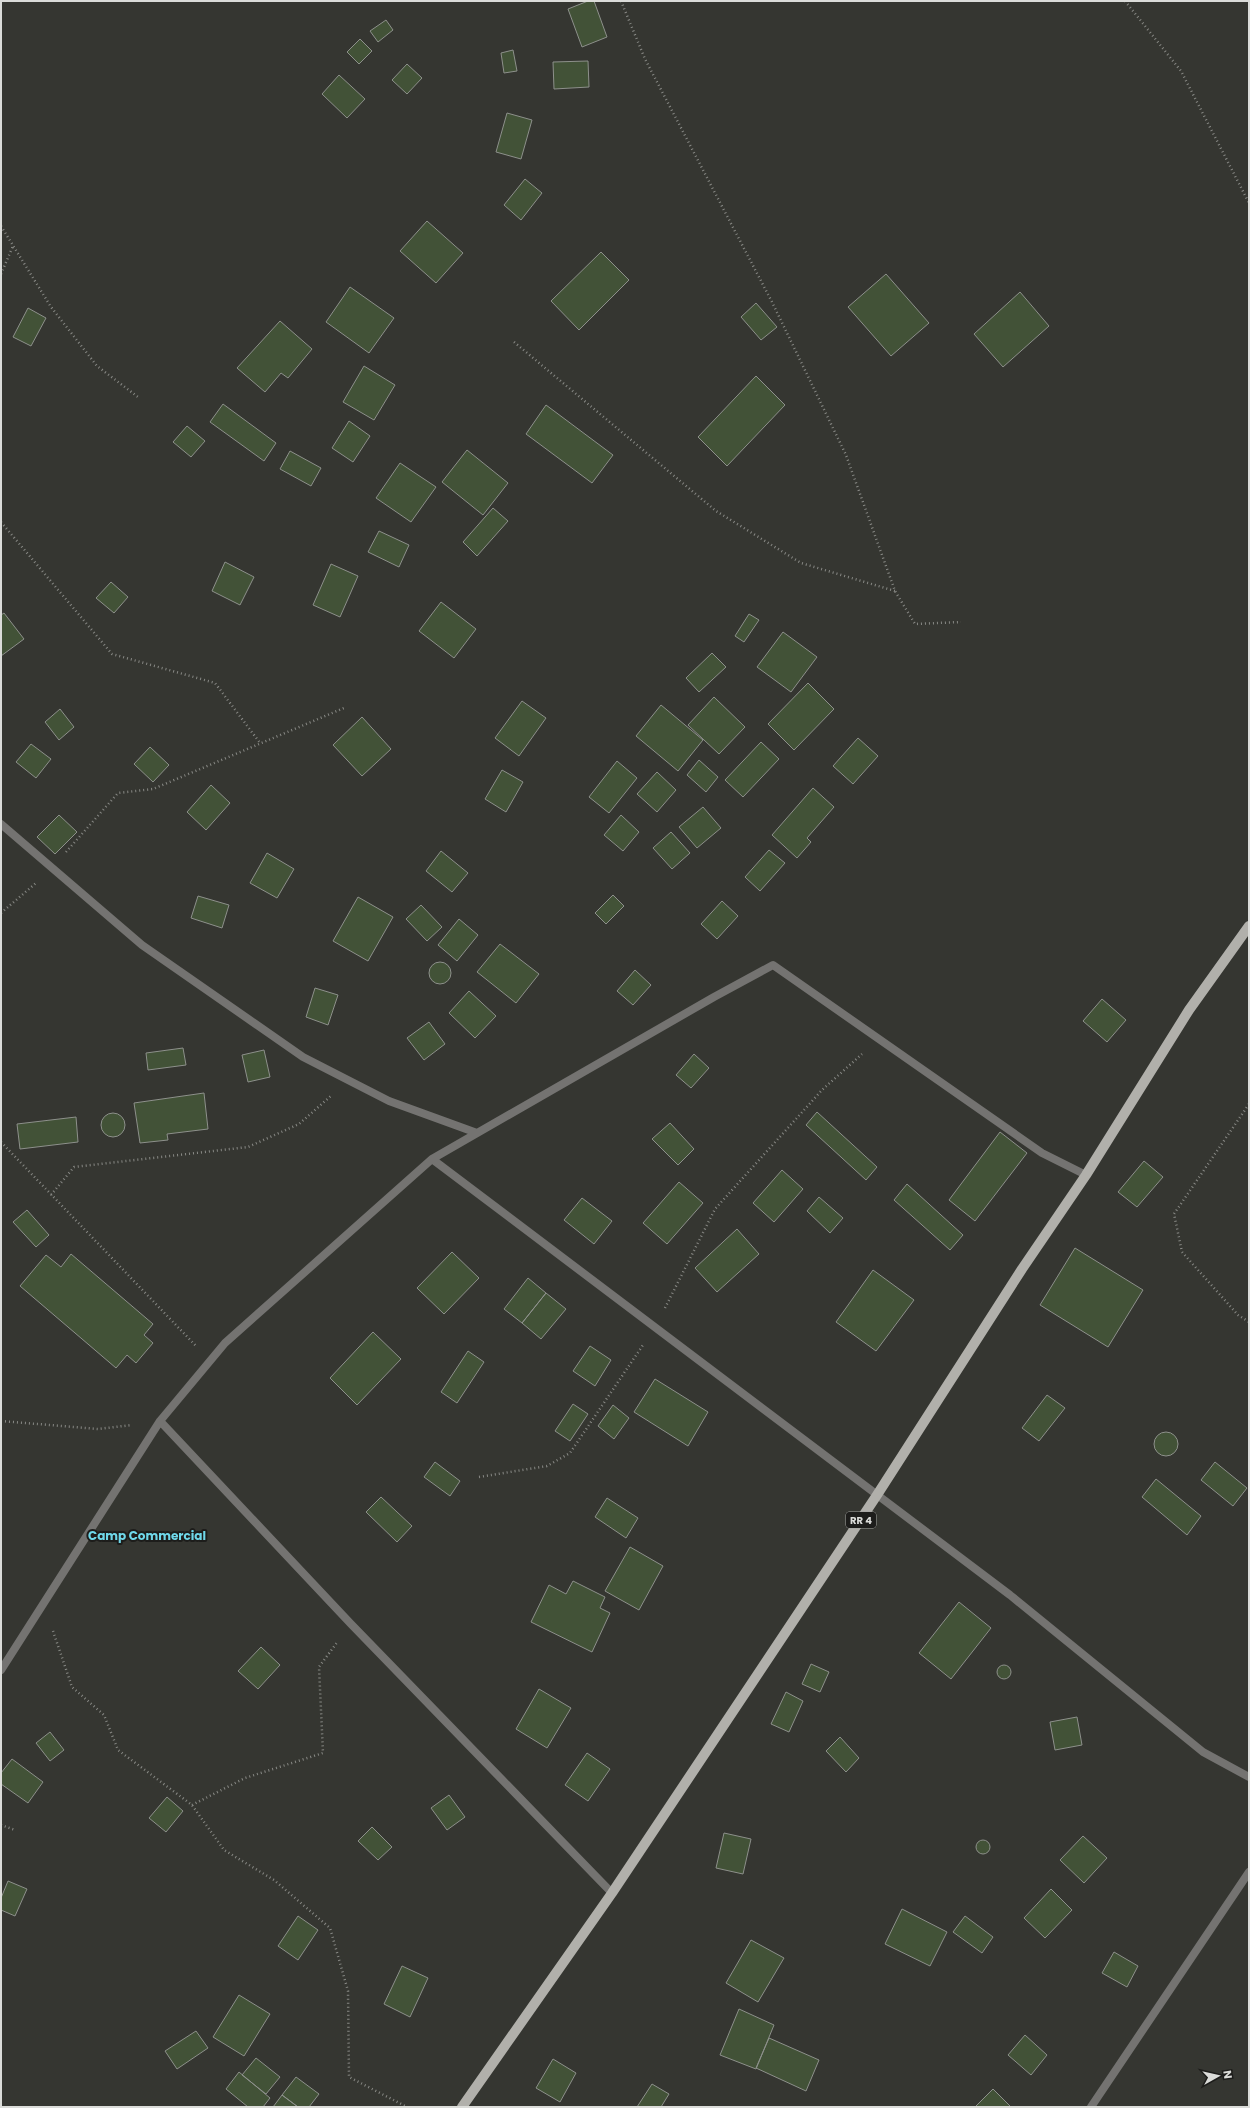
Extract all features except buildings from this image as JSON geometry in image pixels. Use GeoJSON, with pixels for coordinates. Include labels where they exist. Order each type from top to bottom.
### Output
{"type":"FeatureCollection","features":[{"type":"Feature","properties":{"kind":"main road","name":"RR 4"},"geometry":{"type":"LineString","coordinates":[[462,2107],[612,1893],[877,1495],[1022,1269],[1086,1175],[1189,1010],[1249,926]]}},
{"type":"Feature","properties":{"kind":"street"},"geometry":{"type":"LineString","coordinates":[[1,824],[142,945],[303,1057],[390,1101],[476,1133]]}},
{"type":"Feature","properties":{"kind":"street"},"geometry":{"type":"LineString","coordinates":[[1,1670],[160,1421],[225,1343],[432,1159],[714,997],[773,966],[1042,1152],[1086,1175]]}},
{"type":"Feature","properties":{"kind":"street"},"geometry":{"type":"LineString","coordinates":[[432,1159],[656,1326],[1010,1595],[1202,1752],[1249,1776]]}},
{"type":"Feature","properties":{"kind":"street"},"geometry":{"type":"LineString","coordinates":[[160,1421],[351,1624],[612,1893]]}},
{"type":"Feature","properties":{"kind":"street"},"geometry":{"type":"LineString","coordinates":[[1091,2107],[1249,1872]]}},
{"type":"Feature","properties":{"kind":"path"},"geometry":{"type":"LineString","coordinates":[[621,1],[645,59],[772,302],[846,455],[895,591],[915,624],[960,622]]}},
{"type":"Feature","properties":{"kind":"path"},"geometry":{"type":"LineString","coordinates":[[1125,1],[1181,71],[1249,203]]}},
{"type":"Feature","properties":{"kind":"path"},"geometry":{"type":"LineString","coordinates":[[1,226],[51,307],[97,366],[138,397]]}},
{"type":"Feature","properties":{"kind":"path"},"geometry":{"type":"LineString","coordinates":[[1,274],[13,246]]}},
{"type":"Feature","properties":{"kind":"path"},"geometry":{"type":"LineString","coordinates":[[514,342],[716,511],[801,562],[895,591]]}},
{"type":"Feature","properties":{"kind":"path"},"geometry":{"type":"LineString","coordinates":[[1,522],[112,654],[215,683],[260,744]]}},
{"type":"Feature","properties":{"kind":"path"},"geometry":{"type":"LineString","coordinates":[[1,913],[52,868],[118,793],[153,789],[196,773],[344,708]]}},
{"type":"Feature","properties":{"kind":"path"},"geometry":{"type":"LineString","coordinates":[[478,1477],[547,1466],[570,1453],[656,1326],[715,1209],[822,1090],[878,1038]]}},
{"type":"Feature","properties":{"kind":"path"},"geometry":{"type":"LineString","coordinates":[[51,1195],[74,1167],[248,1147],[299,1124],[348,1080]]}},
{"type":"Feature","properties":{"kind":"path"},"geometry":{"type":"LineString","coordinates":[[1249,1104],[1174,1214],[1182,1252],[1238,1315],[1249,1322]]}},
{"type":"Feature","properties":{"kind":"path"},"geometry":{"type":"LineString","coordinates":[[1,1142],[210,1361]]}},
{"type":"Feature","properties":{"kind":"path"},"geometry":{"type":"LineString","coordinates":[[1,1421],[98,1429],[160,1421]]}},
{"type":"Feature","properties":{"kind":"path"},"geometry":{"type":"LineString","coordinates":[[43,1604],[72,1687],[104,1715],[118,1750],[192,1805],[224,1850],[274,1880],[330,1928],[348,1991],[349,2077],[407,2107]]}},
{"type":"Feature","properties":{"kind":"path"},"geometry":{"type":"LineString","coordinates":[[192,1805],[246,1778],[324,1752],[319,1667],[351,1624]]}},
{"type":"Feature","properties":{"kind":"path"},"geometry":{"type":"LineString","coordinates":[[1,1825],[15,1830]]}},
{"type":"Feature","properties":{"kind":"district","name":"Camp Commercial"},"geometry":{"type":"Point","coordinates":[147,1536]}}]}
